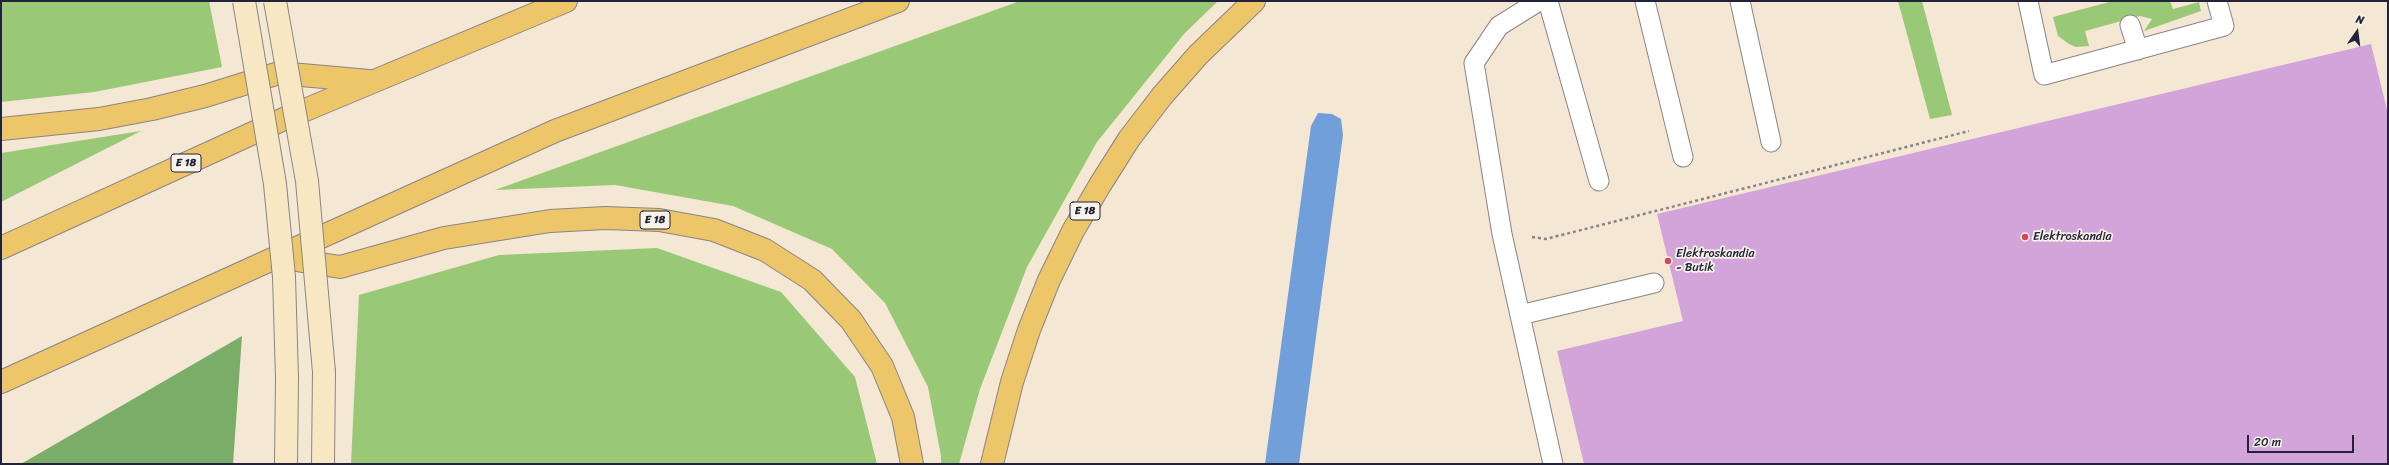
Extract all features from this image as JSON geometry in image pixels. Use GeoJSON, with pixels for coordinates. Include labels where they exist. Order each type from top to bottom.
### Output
{"type":"FeatureCollection","features":[{"type":"Feature","properties":{"kind":"highway","name":"E 18"},"geometry":{"type":"LineString","coordinates":[[1,248],[152,178],[372,81],[566,1]]}},
{"type":"Feature","properties":{"kind":"highway"},"geometry":{"type":"LineString","coordinates":[[1,382],[556,131],[898,1]]}},
{"type":"Feature","properties":{"kind":"highway","name":"E 18"},"geometry":{"type":"LineString","coordinates":[[992,464],[1012,382],[1029,330],[1049,280],[1073,231],[1129,139],[1162,96],[1198,55],[1254,1]]}},
{"type":"Feature","properties":{"kind":"highway","name":"E 18"},"geometry":{"type":"LineString","coordinates":[[1,129],[99,119],[152,109],[205,96],[279,73],[372,81]]}},
{"type":"Feature","properties":{"kind":"highway","name":"E 18"},"geometry":{"type":"LineString","coordinates":[[277,257],[340,267],[444,238],[497,228],[550,221],[604,218],[659,220],[714,230],[765,250],[812,280],[851,320],[882,366],[903,417],[912,464]]}},
{"type":"Feature","properties":{"kind":"main road"},"geometry":{"type":"LineString","coordinates":[[244,1],[275,184],[284,277],[286,464]]}},
{"type":"Feature","properties":{"kind":"main road"},"geometry":{"type":"LineString","coordinates":[[275,1],[307,181],[324,372],[323,464]]}},
{"type":"Feature","properties":{"kind":"lane"},"geometry":{"type":"LineString","coordinates":[[1539,1],[1499,26],[1474,63],[1502,234],[1553,464]]}},
{"type":"Feature","properties":{"kind":"lane"},"geometry":{"type":"LineString","coordinates":[[1548,1],[1599,181]]}},
{"type":"Feature","properties":{"kind":"lane"},"geometry":{"type":"LineString","coordinates":[[1645,1],[1683,157]]}},
{"type":"Feature","properties":{"kind":"lane"},"geometry":{"type":"LineString","coordinates":[[1740,1],[1771,142]]}},
{"type":"Feature","properties":{"kind":"lane"},"geometry":{"type":"LineString","coordinates":[[2028,1],[2044,75],[2224,26],[2217,1]]}},
{"type":"Feature","properties":{"kind":"lane"},"geometry":{"type":"LineString","coordinates":[[2130,25],[2138,50]]}},
{"type":"Feature","properties":{"kind":"lane"},"geometry":{"type":"LineString","coordinates":[[1520,315],[1654,283]]}},
{"type":"Feature","properties":{"kind":"path"},"geometry":{"type":"LineString","coordinates":[[1502,234],[1546,239],[1969,131]]}},
{"type":"Feature","properties":{"kind":"green space"},"geometry":{"type":"Polygon","coordinates":[[[1,1],[209,1],[222,67],[94,92],[1,102],[1,1]]]}},
{"type":"Feature","properties":{"kind":"green space"},"geometry":{"type":"Polygon","coordinates":[[[1020,1],[1218,1],[1184,34],[1097,142],[1027,267],[980,389],[959,464],[941,464],[941,456],[928,387],[885,303],[832,249],[733,206],[615,185],[495,190],[1020,1]]]}},
{"type":"Feature","properties":{"kind":"green space"},"geometry":{"type":"Polygon","coordinates":[[[1898,1],[1922,1],[1952,115],[1930,119],[1898,1]]]}},
{"type":"Feature","properties":{"kind":"green space"},"geometry":{"type":"Polygon","coordinates":[[[2113,1],[2170,1],[2173,9],[2199,2],[2201,11],[2144,31],[2152,19],[2140,16],[2085,31],[2089,46],[2076,47],[2058,36],[2053,17],[2113,1]]]}},
{"type":"Feature","properties":{"kind":"green space"},"geometry":{"type":"Polygon","coordinates":[[[141,131],[1,202],[1,153],[141,131]]]}},
{"type":"Feature","properties":{"kind":"green space"},"geometry":{"type":"Polygon","coordinates":[[[657,248],[781,292],[855,377],[877,464],[351,464],[359,295],[499,255],[657,248]]]}},
{"type":"Feature","properties":{"kind":"green space"},"geometry":{"type":"Polygon","coordinates":[[[242,336],[233,464],[21,464],[242,336]]]}},
{"type":"Feature","properties":{"kind":"water"},"geometry":{"type":"Polygon","coordinates":[[[1318,113],[1332,114],[1341,119],[1343,135],[1299,464],[1265,464],[1311,126],[1318,113]]]}},
{"type":"Feature","properties":{"kind":"building","name":"Elektroskandia"},"geometry":{"type":"Polygon","coordinates":[[[2371,44],[2388,114],[2388,464],[1584,464],[1557,351],[1683,321],[1657,214],[2371,44]]]}},
{"type":"Feature","properties":{"kind":"place","name":"Elektroskandia"},"geometry":{"type":"Point","coordinates":[2025,237]}},
{"type":"Feature","properties":{"kind":"place","name":"Elektroskandia - Butik"},"geometry":{"type":"Point","coordinates":[1668,261]}}]}
